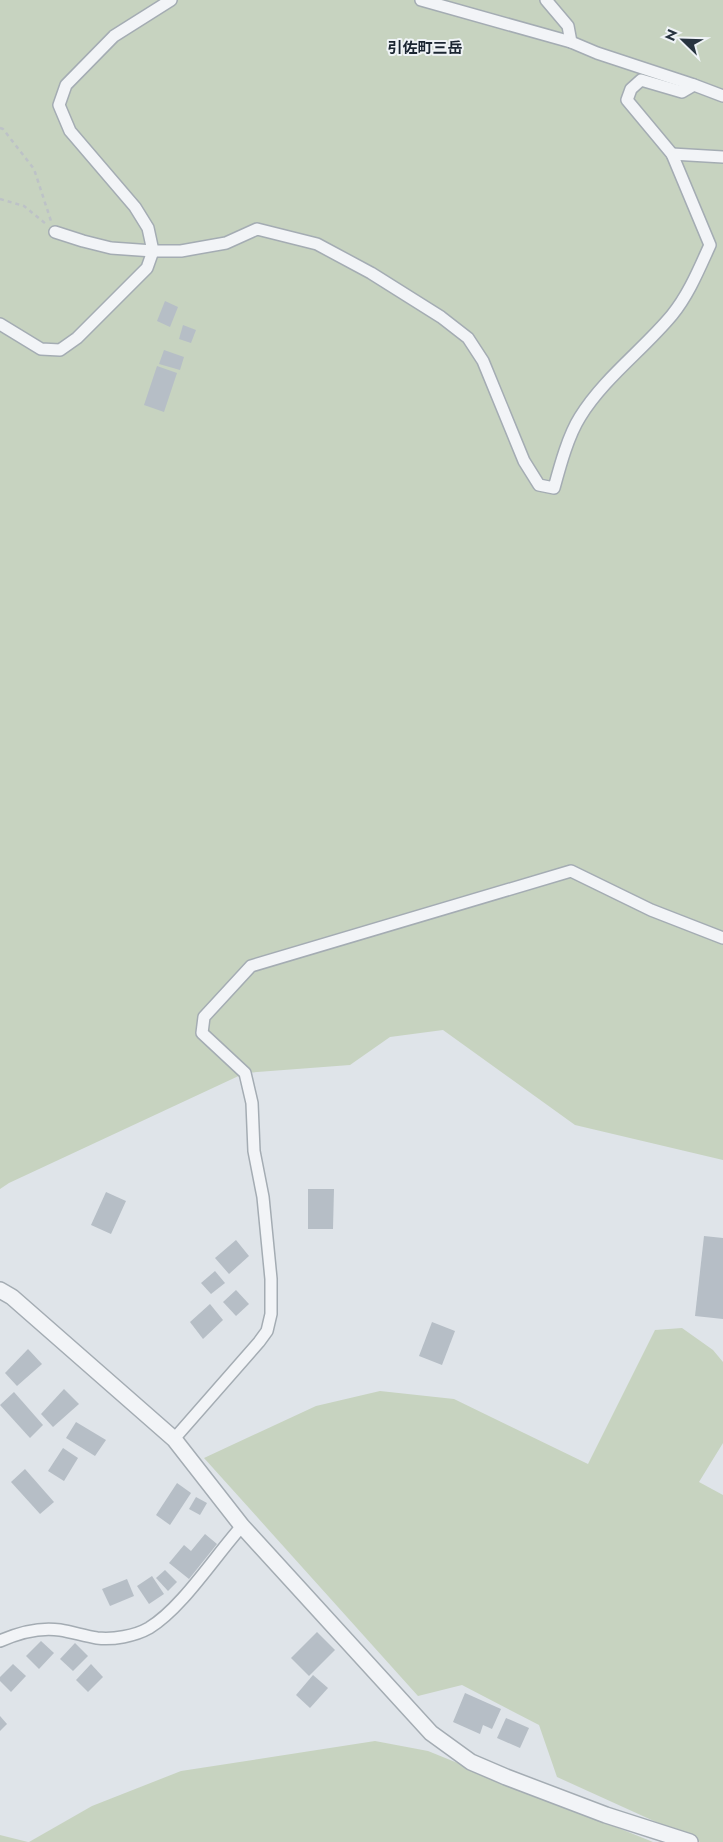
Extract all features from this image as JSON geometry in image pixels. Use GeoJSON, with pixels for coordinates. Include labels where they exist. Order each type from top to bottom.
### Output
{"type":"FeatureCollection","features":[{"type":"Feature","properties":{"kind":"street"},"geometry":{"type":"LineString","coordinates":[[0,324],[41,349],[60,350],[77,338],[147,268],[153,251],[148,228],[135,207],[70,131],[59,106],[66,85],[114,36],[171,0]]}},
{"type":"Feature","properties":{"kind":"street"},"geometry":{"type":"LineString","coordinates":[[420,0],[571,42],[597,53],[723,96]]}},
{"type":"Feature","properties":{"kind":"street"},"geometry":{"type":"LineString","coordinates":[[546,0],[568,26],[571,42]]}},
{"type":"Feature","properties":{"kind":"street"},"geometry":{"type":"LineString","coordinates":[[55,232],[111,248],[153,251],[182,251],[226,243],[257,229],[317,244],[371,273],[440,317],[468,338],[483,361],[524,461],[539,485],[554,488],[561,462],[579,417],[599,392],[672,315],[691,288],[710,244],[672,154],[628,100],[632,89],[641,80],[682,92],[694,85]]}},
{"type":"Feature","properties":{"kind":"street"},"geometry":{"type":"LineString","coordinates":[[672,154],[723,157]]}},
{"type":"Feature","properties":{"kind":"street"},"geometry":{"type":"LineString","coordinates":[[174,1440],[259,1342],[266,1331],[271,1314],[271,1279],[263,1197],[254,1151],[252,1103],[245,1072],[202,1033],[204,1018],[251,966],[571,871],[650,910],[723,938]]}},
{"type":"Feature","properties":{"kind":"street"},"geometry":{"type":"LineString","coordinates":[[0,1290],[12,1296],[174,1440],[242,1526],[431,1733],[471,1762],[606,1815],[690,1842]]}},
{"type":"Feature","properties":{"kind":"street"},"geometry":{"type":"LineString","coordinates":[[0,1641],[18,1633],[57,1630],[99,1638],[128,1636],[149,1628],[168,1613],[242,1526]]}},
{"type":"Feature","properties":{"kind":"path"},"geometry":{"type":"LineString","coordinates":[[0,128],[34,169],[55,232]]}},
{"type":"Feature","properties":{"kind":"path"},"geometry":{"type":"LineString","coordinates":[[0,198],[24,206],[55,232]]}},
{"type":"Feature","properties":{"kind":"green space"},"geometry":{"type":"Polygon","coordinates":[[[0,0],[723,0],[723,1160],[575,1125],[443,1030],[390,1037],[350,1065],[245,1073],[9,1183],[0,1189],[0,0]]]}},
{"type":"Feature","properties":{"kind":"green space"},"geometry":{"type":"Polygon","coordinates":[[[682,1328],[713,1350],[723,1362],[723,1443],[699,1482],[723,1495],[723,1842],[700,1842],[557,1777],[539,1725],[462,1685],[418,1696],[204,1458],[316,1406],[380,1391],[454,1399],[588,1464],[655,1330],[682,1328]]]}},
{"type":"Feature","properties":{"kind":"green space"},"geometry":{"type":"Polygon","coordinates":[[[375,1741],[428,1751],[653,1842],[29,1842],[92,1806],[181,1771],[375,1741]]]}},
{"type":"Feature","properties":{"kind":"green space"},"geometry":{"type":"Polygon","coordinates":[[[0,1835],[28,1842],[0,1842],[0,1835]]]}},
{"type":"Feature","properties":{"kind":"building"},"geometry":{"type":"Polygon","coordinates":[[[165,301],[178,307],[170,327],[157,321],[165,301]]]}},
{"type":"Feature","properties":{"kind":"building"},"geometry":{"type":"Polygon","coordinates":[[[183,325],[196,330],[191,343],[179,339],[183,325]]]}},
{"type":"Feature","properties":{"kind":"building"},"geometry":{"type":"Polygon","coordinates":[[[164,350],[184,357],[180,370],[159,364],[164,350]]]}},
{"type":"Feature","properties":{"kind":"building"},"geometry":{"type":"Polygon","coordinates":[[[157,366],[177,373],[164,412],[144,405],[157,366]]]}},
{"type":"Feature","properties":{"kind":"building"},"geometry":{"type":"Polygon","coordinates":[[[308,1189],[334,1189],[333,1229],[308,1229],[308,1189]]]}},
{"type":"Feature","properties":{"kind":"building"},"geometry":{"type":"Polygon","coordinates":[[[106,1192],[126,1201],[111,1234],[91,1225],[106,1192]]]}},
{"type":"Feature","properties":{"kind":"building"},"geometry":{"type":"Polygon","coordinates":[[[704,1236],[723,1238],[723,1319],[695,1316],[704,1236]]]}},
{"type":"Feature","properties":{"kind":"building"},"geometry":{"type":"Polygon","coordinates":[[[236,1240],[249,1256],[229,1274],[215,1258],[236,1240]]]}},
{"type":"Feature","properties":{"kind":"building"},"geometry":{"type":"Polygon","coordinates":[[[215,1271],[225,1283],[211,1294],[201,1283],[215,1271]]]}},
{"type":"Feature","properties":{"kind":"building"},"geometry":{"type":"Polygon","coordinates":[[[236,1290],[249,1304],[236,1316],[223,1302],[236,1290]]]}},
{"type":"Feature","properties":{"kind":"building"},"geometry":{"type":"Polygon","coordinates":[[[210,1304],[223,1320],[203,1339],[190,1322],[210,1304]]]}},
{"type":"Feature","properties":{"kind":"building"},"geometry":{"type":"Polygon","coordinates":[[[432,1322],[455,1331],[442,1365],[419,1356],[432,1322]]]}},
{"type":"Feature","properties":{"kind":"building"},"geometry":{"type":"Polygon","coordinates":[[[28,1349],[42,1364],[17,1386],[5,1373],[28,1349]]]}},
{"type":"Feature","properties":{"kind":"building"},"geometry":{"type":"Polygon","coordinates":[[[64,1389],[79,1404],[53,1427],[41,1414],[64,1389]]]}},
{"type":"Feature","properties":{"kind":"building"},"geometry":{"type":"Polygon","coordinates":[[[14,1392],[43,1425],[30,1438],[0,1405],[14,1392]]]}},
{"type":"Feature","properties":{"kind":"building"},"geometry":{"type":"Polygon","coordinates":[[[76,1422],[106,1440],[95,1456],[66,1438],[76,1422]]]}},
{"type":"Feature","properties":{"kind":"building"},"geometry":{"type":"Polygon","coordinates":[[[63,1448],[78,1458],[64,1481],[48,1471],[63,1448]]]}},
{"type":"Feature","properties":{"kind":"building"},"geometry":{"type":"Polygon","coordinates":[[[25,1469],[54,1502],[40,1514],[11,1482],[25,1469]]]}},
{"type":"Feature","properties":{"kind":"building"},"geometry":{"type":"Polygon","coordinates":[[[177,1483],[191,1493],[170,1525],[156,1515],[177,1483]]]}},
{"type":"Feature","properties":{"kind":"building"},"geometry":{"type":"Polygon","coordinates":[[[196,1497],[207,1503],[200,1515],[189,1509],[196,1497]]]}},
{"type":"Feature","properties":{"kind":"building"},"geometry":{"type":"Polygon","coordinates":[[[205,1534],[217,1544],[189,1579],[169,1563],[184,1545],[191,1551],[205,1534]]]}},
{"type":"Feature","properties":{"kind":"building"},"geometry":{"type":"Polygon","coordinates":[[[165,1570],[177,1582],[168,1591],[156,1578],[165,1570]]]}},
{"type":"Feature","properties":{"kind":"building"},"geometry":{"type":"Polygon","coordinates":[[[152,1576],[164,1594],[149,1604],[137,1586],[152,1576]]]}},
{"type":"Feature","properties":{"kind":"building"},"geometry":{"type":"Polygon","coordinates":[[[127,1579],[134,1596],[110,1606],[102,1589],[127,1579]]]}},
{"type":"Feature","properties":{"kind":"building"},"geometry":{"type":"Polygon","coordinates":[[[317,1632],[335,1650],[309,1676],[291,1658],[317,1632]]]}},
{"type":"Feature","properties":{"kind":"building"},"geometry":{"type":"Polygon","coordinates":[[[41,1641],[54,1653],[39,1669],[26,1656],[41,1641]]]}},
{"type":"Feature","properties":{"kind":"building"},"geometry":{"type":"Polygon","coordinates":[[[75,1643],[88,1656],[73,1671],[60,1659],[75,1643]]]}},
{"type":"Feature","properties":{"kind":"building"},"geometry":{"type":"Polygon","coordinates":[[[13,1664],[26,1676],[11,1692],[0,1681],[0,1677],[13,1664]]]}},
{"type":"Feature","properties":{"kind":"building"},"geometry":{"type":"Polygon","coordinates":[[[91,1664],[103,1677],[88,1692],[76,1680],[91,1664]]]}},
{"type":"Feature","properties":{"kind":"building"},"geometry":{"type":"Polygon","coordinates":[[[313,1675],[328,1688],[310,1708],[296,1695],[313,1675]]]}},
{"type":"Feature","properties":{"kind":"building"},"geometry":{"type":"Polygon","coordinates":[[[465,1693],[501,1709],[492,1729],[483,1725],[480,1734],[453,1722],[465,1693]]]}},
{"type":"Feature","properties":{"kind":"building"},"geometry":{"type":"Polygon","coordinates":[[[0,1716],[7,1724],[0,1731],[0,1716]]]}},
{"type":"Feature","properties":{"kind":"building"},"geometry":{"type":"Polygon","coordinates":[[[506,1718],[529,1728],[520,1748],[497,1738],[506,1718]]]}},
{"type":"Feature","properties":{"kind":"district","name":"引佐町三岳"},"geometry":{"type":"Point","coordinates":[425,48]}}]}
